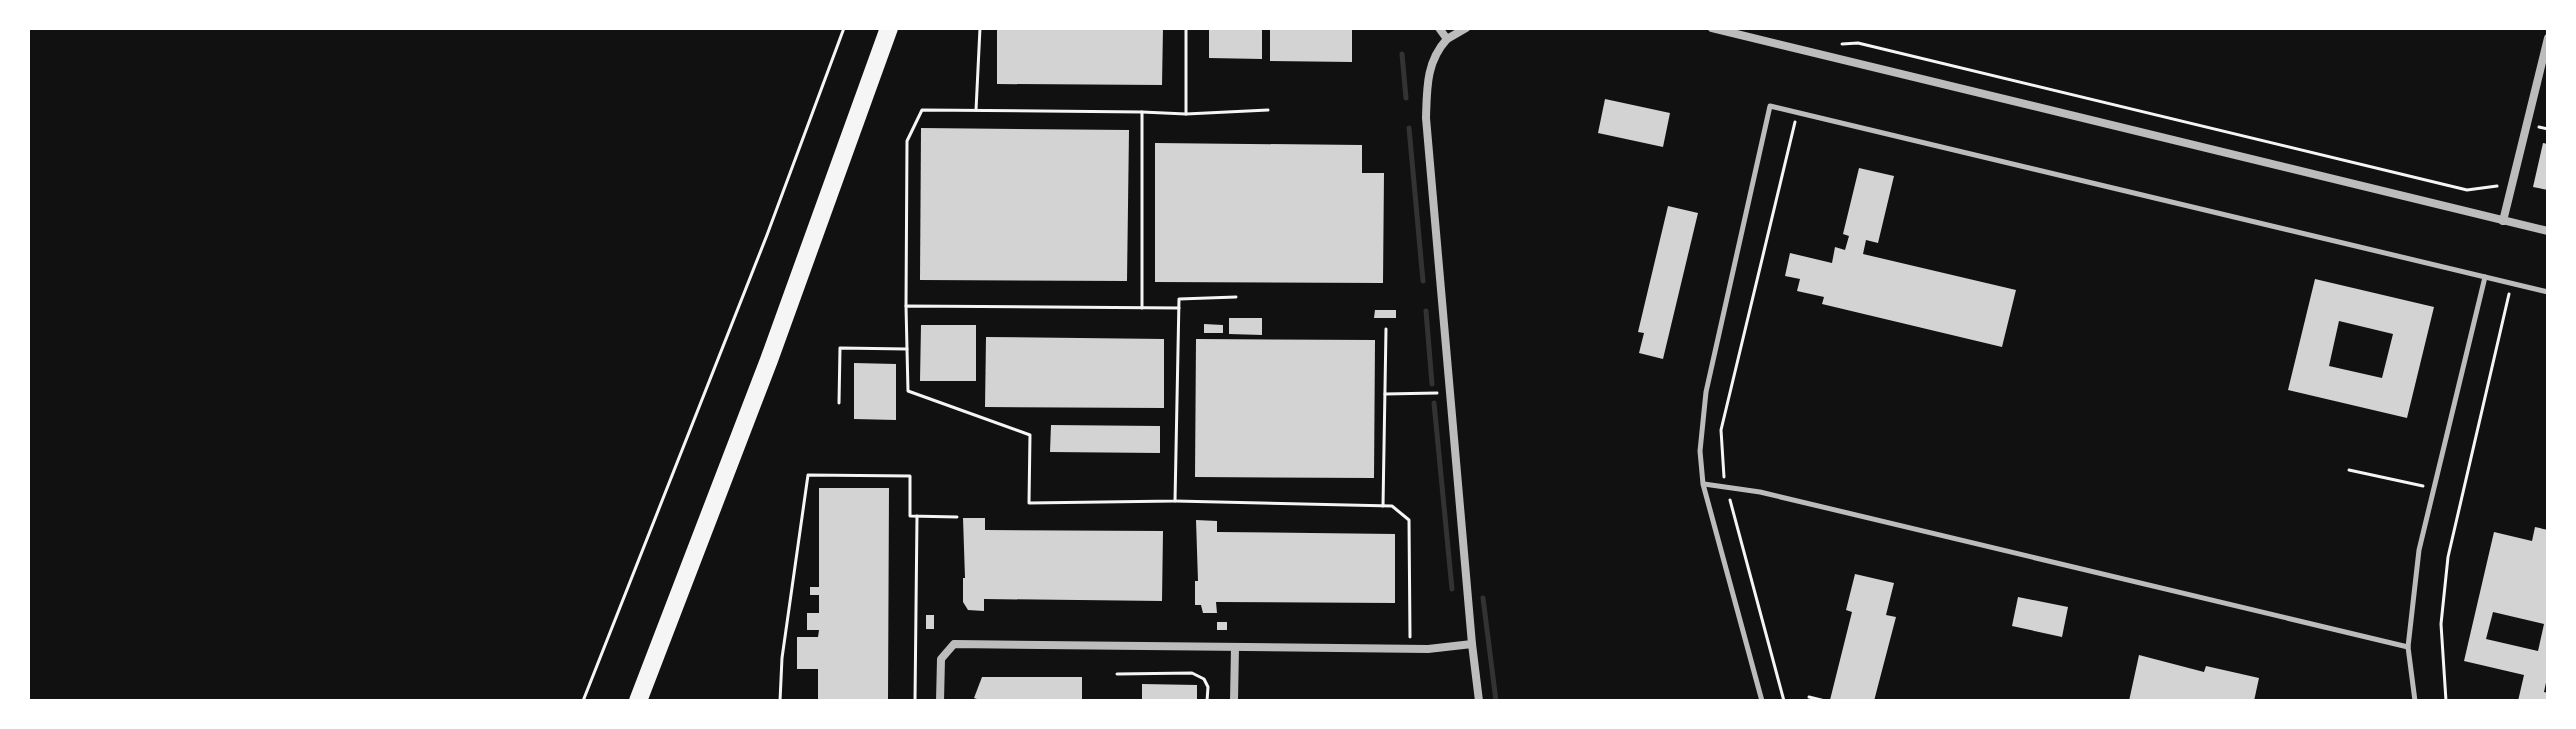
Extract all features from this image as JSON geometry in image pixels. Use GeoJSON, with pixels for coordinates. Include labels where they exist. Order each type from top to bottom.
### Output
{"type":"FeatureCollection","features":[{"type":"Feature","properties":{"kind":"highway"},"geometry":{"type":"LineString","coordinates":[[638,701],[769,360],[889,28]]}},
{"type":"Feature","properties":{"kind":"street"},"geometry":{"type":"LineString","coordinates":[[1439,28],[1447,39]]}},
{"type":"Feature","properties":{"kind":"street"},"geometry":{"type":"LineString","coordinates":[[1466,28],[1447,39],[1437,50],[1429,69],[1426,118],[1479,701]]}},
{"type":"Feature","properties":{"kind":"street"},"geometry":{"type":"LineString","coordinates":[[1712,28],[2548,231]]}},
{"type":"Feature","properties":{"kind":"street"},"geometry":{"type":"LineString","coordinates":[[2503,221],[2548,38]]}},
{"type":"Feature","properties":{"kind":"street"},"geometry":{"type":"LineString","coordinates":[[940,701],[941,659],[954,644],[1410,649],[1472,644]]}},
{"type":"Feature","properties":{"kind":"street"},"geometry":{"type":"LineString","coordinates":[[1234,701],[1235,647]]}},
{"type":"Feature","properties":{"kind":"lane"},"geometry":{"type":"LineString","coordinates":[[1762,701],[1703,484],[1700,451],[1706,392],[1770,106],[2548,292]]}},
{"type":"Feature","properties":{"kind":"lane"},"geometry":{"type":"LineString","coordinates":[[2415,701],[2408,647],[2419,550],[2485,277]]}},
{"type":"Feature","properties":{"kind":"lane"},"geometry":{"type":"LineString","coordinates":[[1703,484],[1775,496],[2408,647]]}},
{"type":"Feature","properties":{"kind":"path"},"geometry":{"type":"LineString","coordinates":[[583,701],[767,235],[844,28]]}},
{"type":"Feature","properties":{"kind":"path"},"geometry":{"type":"LineString","coordinates":[[976,110],[980,28]]}},
{"type":"Feature","properties":{"kind":"path"},"geometry":{"type":"LineString","coordinates":[[1186,28],[1186,114]]}},
{"type":"Feature","properties":{"kind":"path"},"geometry":{"type":"LineString","coordinates":[[1830,58],[1841,44],[1858,43],[2467,190],[2512,187]]}},
{"type":"Feature","properties":{"kind":"path"},"geometry":{"type":"LineString","coordinates":[[1268,110],[1186,114],[922,110],[907,141],[908,391],[1030,435],[1029,503],[1175,501],[1392,506],[1409,520],[1410,649]]}},
{"type":"Feature","properties":{"kind":"path"},"geometry":{"type":"LineString","coordinates":[[1142,112],[1142,308]]}},
{"type":"Feature","properties":{"kind":"path"},"geometry":{"type":"LineString","coordinates":[[1784,701],[1722,468],[1721,430],[1797,112]]}},
{"type":"Feature","properties":{"kind":"path"},"geometry":{"type":"LineString","coordinates":[[2446,701],[2441,624],[2448,557],[2511,283]]}},
{"type":"Feature","properties":{"kind":"path"},"geometry":{"type":"LineString","coordinates":[[1175,501],[1179,299],[1236,297]]}},
{"type":"Feature","properties":{"kind":"path"},"geometry":{"type":"LineString","coordinates":[[906,306],[1179,308]]}},
{"type":"Feature","properties":{"kind":"path"},"geometry":{"type":"LineString","coordinates":[[1383,506],[1386,329]]}},
{"type":"Feature","properties":{"kind":"path"},"geometry":{"type":"LineString","coordinates":[[839,403],[840,348],[907,349]]}},
{"type":"Feature","properties":{"kind":"path"},"geometry":{"type":"LineString","coordinates":[[1385,394],[1451,393]]}},
{"type":"Feature","properties":{"kind":"path"},"geometry":{"type":"LineString","coordinates":[[2349,470],[2432,488]]}},
{"type":"Feature","properties":{"kind":"path"},"geometry":{"type":"LineString","coordinates":[[780,701],[782,658],[808,475],[910,476],[910,516],[957,517]]}},
{"type":"Feature","properties":{"kind":"path"},"geometry":{"type":"LineString","coordinates":[[915,701],[917,516]]}},
{"type":"Feature","properties":{"kind":"path"},"geometry":{"type":"LineString","coordinates":[[1117,674],[1192,673],[1204,679],[1208,687],[1207,701]]}},
{"type":"Feature","properties":{"kind":"path"},"geometry":{"type":"LineString","coordinates":[[1809,697],[1825,701]]}},
{"type":"Feature","properties":{"kind":"building"},"geometry":{"type":"Polygon","coordinates":[[[997,28],[1163,28],[1162,85],[997,84],[997,28]]]}},
{"type":"Feature","properties":{"kind":"building"},"geometry":{"type":"Polygon","coordinates":[[[1209,28],[1262,28],[1262,59],[1209,58],[1209,28]]]}},
{"type":"Feature","properties":{"kind":"building"},"geometry":{"type":"Polygon","coordinates":[[[1270,28],[1352,28],[1352,62],[1270,61],[1270,28]]]}},
{"type":"Feature","properties":{"kind":"building"},"geometry":{"type":"Polygon","coordinates":[[[1605,99],[1670,113],[1663,147],[1598,133],[1605,99]]]}},
{"type":"Feature","properties":{"kind":"building"},"geometry":{"type":"Polygon","coordinates":[[[921,128],[1129,130],[1127,281],[920,280],[921,128]]]}},
{"type":"Feature","properties":{"kind":"building"},"geometry":{"type":"Polygon","coordinates":[[[1155,143],[1362,145],[1362,173],[1384,173],[1383,283],[1155,282],[1155,143]]]}},
{"type":"Feature","properties":{"kind":"building"},"geometry":{"type":"Polygon","coordinates":[[[2543,143],[2548,144],[2548,190],[2533,187],[2543,143]]]}},
{"type":"Feature","properties":{"kind":"building"},"geometry":{"type":"Polygon","coordinates":[[[1859,168],[1894,176],[1878,243],[1866,240],[1863,254],[2016,290],[2002,347],[1822,304],[1824,297],[1797,291],[1800,279],[1785,276],[1790,253],[1832,263],[1835,247],[1845,250],[1849,236],[1843,234],[1859,168]]]}},
{"type":"Feature","properties":{"kind":"building"},"geometry":{"type":"Polygon","coordinates":[[[1668,206],[1698,213],[1663,359],[1639,353],[1644,333],[1638,332],[1668,206]]]}},
{"type":"Feature","properties":{"kind":"building"},"geometry":{"type":"Polygon","coordinates":[[[2315,279],[2434,307],[2407,418],[2288,390],[2315,279]],[[2339,321],[2329,366],[2382,378],[2393,334],[2339,321]]]}},
{"type":"Feature","properties":{"kind":"building"},"geometry":{"type":"Polygon","coordinates":[[[1375,310],[1396,310],[1396,318],[1374,318],[1375,310]]]}},
{"type":"Feature","properties":{"kind":"building"},"geometry":{"type":"Polygon","coordinates":[[[1229,318],[1262,318],[1262,335],[1229,334],[1229,318]]]}},
{"type":"Feature","properties":{"kind":"building"},"geometry":{"type":"Polygon","coordinates":[[[1204,324],[1223,325],[1223,333],[1204,333],[1204,324]]]}},
{"type":"Feature","properties":{"kind":"building"},"geometry":{"type":"Polygon","coordinates":[[[921,325],[976,325],[976,381],[920,381],[921,325]]]}},
{"type":"Feature","properties":{"kind":"building"},"geometry":{"type":"Polygon","coordinates":[[[986,337],[1164,339],[1164,408],[985,407],[986,337]]]}},
{"type":"Feature","properties":{"kind":"building"},"geometry":{"type":"Polygon","coordinates":[[[1196,339],[1375,340],[1374,478],[1195,477],[1196,339]]]}},
{"type":"Feature","properties":{"kind":"building"},"geometry":{"type":"Polygon","coordinates":[[[854,363],[896,364],[896,420],[854,419],[854,363]]]}},
{"type":"Feature","properties":{"kind":"building"},"geometry":{"type":"Polygon","coordinates":[[[1051,425],[1160,426],[1160,453],[1050,452],[1051,425]]]}},
{"type":"Feature","properties":{"kind":"building"},"geometry":{"type":"Polygon","coordinates":[[[819,488],[889,488],[888,701],[818,701],[818,669],[797,669],[797,637],[818,637],[819,630],[807,630],[807,613],[819,613],[819,595],[810,595],[810,587],[819,587],[819,488]]]}},
{"type":"Feature","properties":{"kind":"building"},"geometry":{"type":"Polygon","coordinates":[[[963,518],[985,518],[985,530],[1163,531],[1162,601],[984,599],[984,611],[968,610],[963,602],[963,518]]]}},
{"type":"Feature","properties":{"kind":"building"},"geometry":{"type":"Polygon","coordinates":[[[1196,520],[1217,521],[1217,532],[1395,534],[1395,603],[1216,602],[1217,613],[1203,613],[1201,605],[1195,605],[1195,581],[1198,581],[1196,520]]]}},
{"type":"Feature","properties":{"kind":"building"},"geometry":{"type":"Polygon","coordinates":[[[2535,527],[2548,530],[2548,673],[2544,692],[2548,693],[2548,701],[2518,701],[2524,675],[2464,661],[2494,532],[2532,541],[2535,527]],[[2493,612],[2486,639],[2538,651],[2544,624],[2493,612]]]}},
{"type":"Feature","properties":{"kind":"building"},"geometry":{"type":"Polygon","coordinates":[[[1855,574],[1894,583],[1886,615],[1896,617],[1874,701],[1830,700],[1852,612],[1846,610],[1855,574]]]}},
{"type":"Feature","properties":{"kind":"building"},"geometry":{"type":"Polygon","coordinates":[[[2018,597],[2068,607],[2062,637],[2012,626],[2018,597]]]}},
{"type":"Feature","properties":{"kind":"building"},"geometry":{"type":"Polygon","coordinates":[[[926,615],[934,615],[934,629],[926,629],[926,615]]]}},
{"type":"Feature","properties":{"kind":"building"},"geometry":{"type":"Polygon","coordinates":[[[1217,622],[1227,622],[1227,630],[1217,630],[1217,622]]]}},
{"type":"Feature","properties":{"kind":"building"},"geometry":{"type":"Polygon","coordinates":[[[2139,655],[2204,672],[2206,666],[2259,678],[2254,701],[2129,701],[2139,655]]]}},
{"type":"Feature","properties":{"kind":"building"},"geometry":{"type":"Polygon","coordinates":[[[982,677],[1082,677],[1082,701],[983,701],[974,698],[982,677]]]}},
{"type":"Feature","properties":{"kind":"building"},"geometry":{"type":"Polygon","coordinates":[[[1142,684],[1197,685],[1197,701],[1142,701],[1142,684]]]}},
{"type":"Feature","properties":{"kind":"waterway"},"geometry":{"type":"LineString","coordinates":[[1402,54],[1406,98]]}},
{"type":"Feature","properties":{"kind":"waterway"},"geometry":{"type":"LineString","coordinates":[[1409,128],[1423,281]]}},
{"type":"Feature","properties":{"kind":"waterway"},"geometry":{"type":"LineString","coordinates":[[1426,311],[1432,384]]}},
{"type":"Feature","properties":{"kind":"waterway"},"geometry":{"type":"LineString","coordinates":[[1434,403],[1452,589]]}},
{"type":"Feature","properties":{"kind":"waterway"},"geometry":{"type":"LineString","coordinates":[[1483,598],[1496,701]]}}]}
